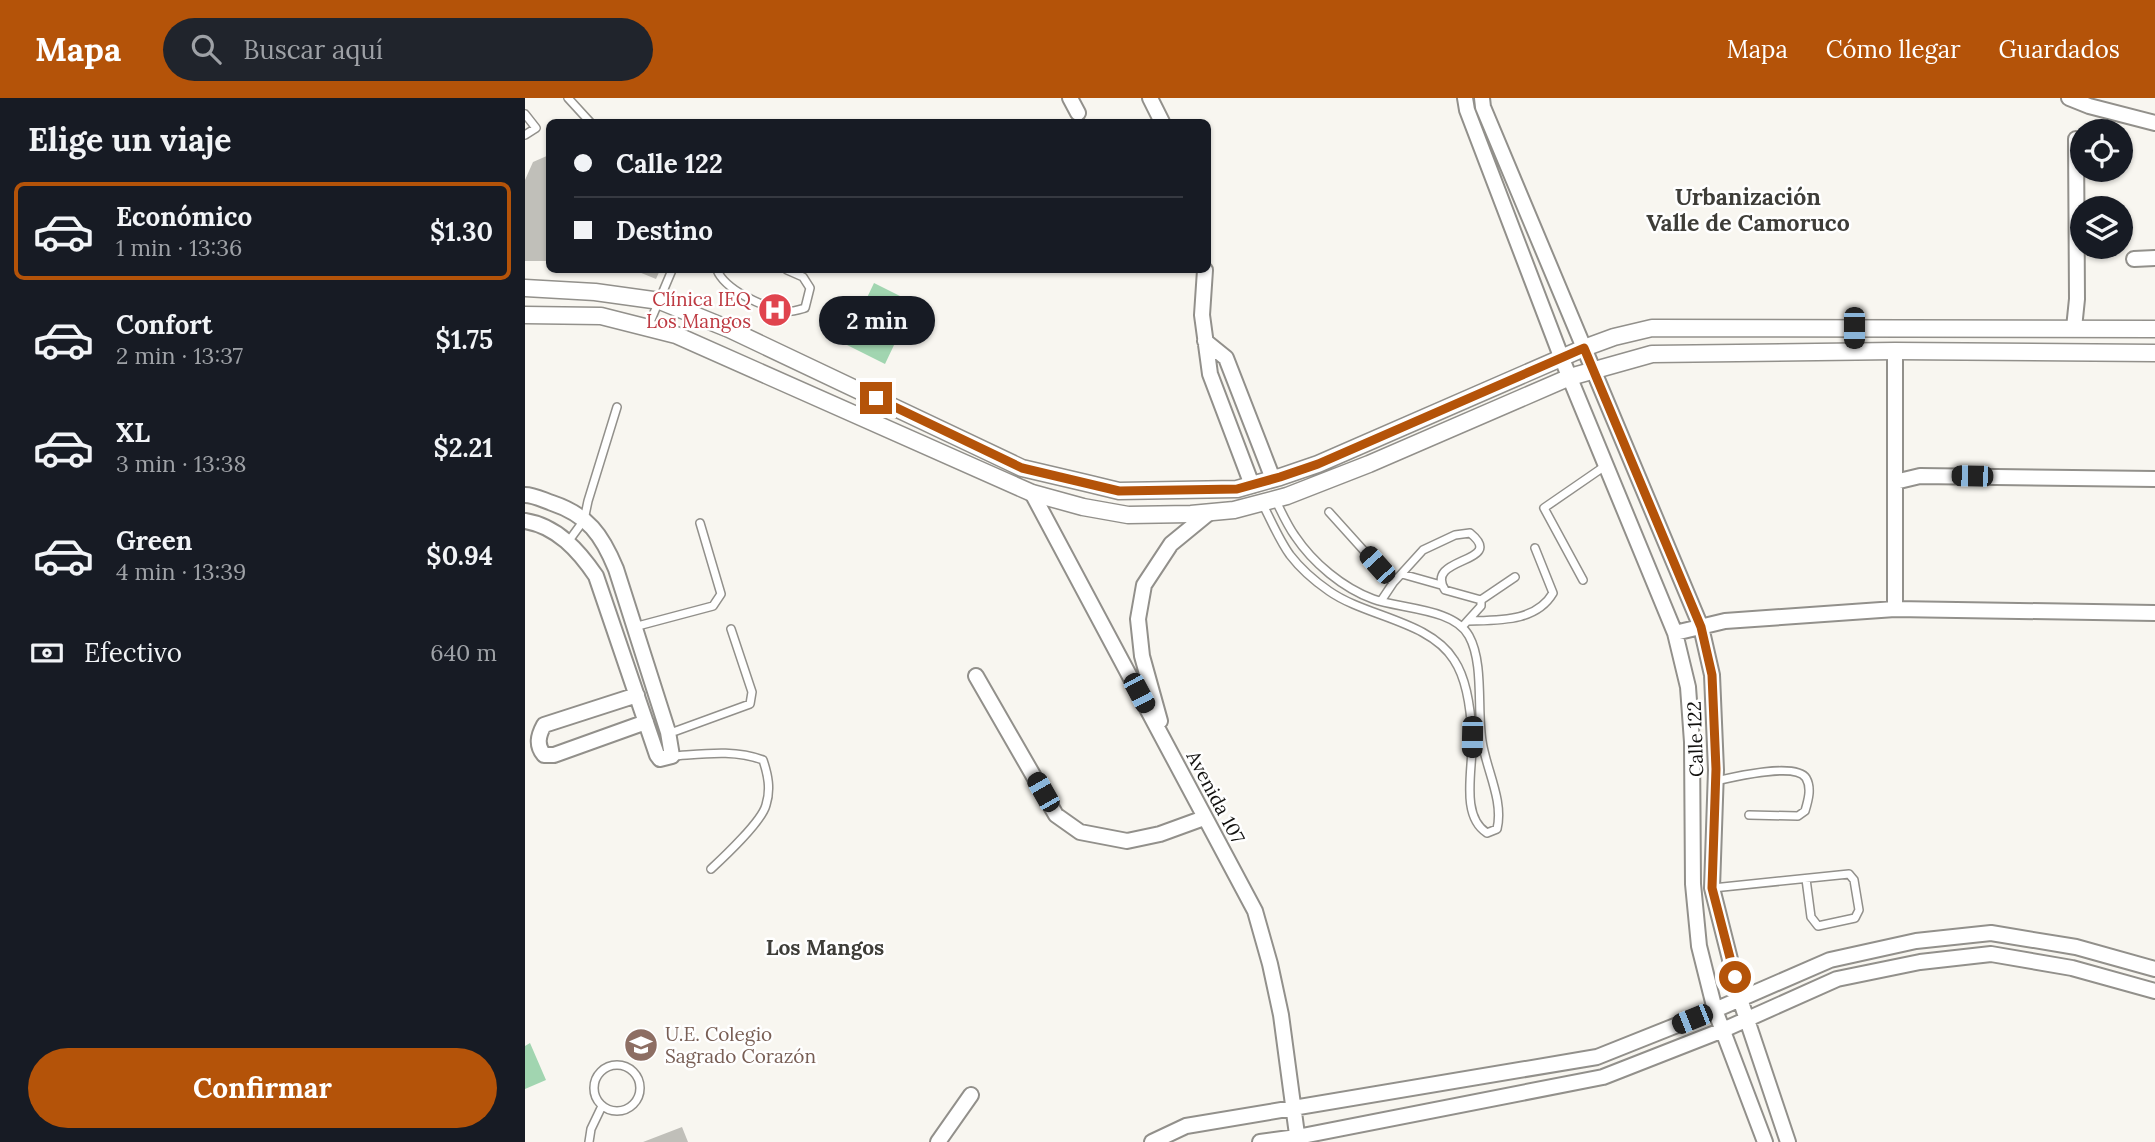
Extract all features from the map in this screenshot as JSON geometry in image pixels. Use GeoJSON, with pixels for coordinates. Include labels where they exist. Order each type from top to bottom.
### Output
{"type":"FeatureCollection","features":[{"type":"Feature","properties":{"kind":"street"},"geometry":{"type":"LineString","coordinates":[[1070,98],[1078,113]]}},
{"type":"Feature","properties":{"kind":"street"},"geometry":{"type":"LineString","coordinates":[[1150,98],[1160,119]]}},
{"type":"Feature","properties":{"kind":"street","name":"Calle 122"},"geometry":{"type":"LineString","coordinates":[[1465,98],[1467,110],[1562,359],[1675,633],[1688,687],[1692,742],[1694,897],[1699,946],[1715,1010],[1765,1142]]}},
{"type":"Feature","properties":{"kind":"street","name":"Calle 122"},"geometry":{"type":"LineString","coordinates":[[1482,98],[1483,107],[1701,627],[1712,675],[1715,781],[1712,888],[1740,999],[1788,1142]]}},
{"type":"Feature","properties":{"kind":"street"},"geometry":{"type":"LineString","coordinates":[[2069,98],[2155,123]]}},
{"type":"Feature","properties":{"kind":"street"},"geometry":{"type":"LineString","coordinates":[[2074,328],[2077,299],[2076,182]]}},
{"type":"Feature","properties":{"kind":"street"},"geometry":{"type":"LineString","coordinates":[[2134,259],[2155,258]]}},
{"type":"Feature","properties":{"kind":"street"},"geometry":{"type":"LineString","coordinates":[[1205,273],[1202,315],[1210,374],[1252,485]]}},
{"type":"Feature","properties":{"kind":"street"},"geometry":{"type":"LineString","coordinates":[[525,288],[595,292],[660,301],[729,329],[1022,468],[1119,491],[1237,489],[1273,479],[1318,464],[1584,348],[1652,328],[2155,329]]}},
{"type":"Feature","properties":{"kind":"street"},"geometry":{"type":"LineString","coordinates":[[525,315],[601,316],[676,335],[1032,494],[1083,507],[1128,514],[1234,510],[1268,501],[1369,464],[1570,377],[1652,354],[1854,351],[2155,353]]}},
{"type":"Feature","properties":{"kind":"street"},"geometry":{"type":"LineString","coordinates":[[1854,328],[1854,351]]}},
{"type":"Feature","properties":{"kind":"street"},"geometry":{"type":"LineString","coordinates":[[1205,341],[1226,358],[1273,479]]}},
{"type":"Feature","properties":{"kind":"street"},"geometry":{"type":"LineString","coordinates":[[1895,351],[1895,609]]}},
{"type":"Feature","properties":{"kind":"street"},"geometry":{"type":"LineString","coordinates":[[1895,482],[1920,475],[2155,479]]}},
{"type":"Feature","properties":{"kind":"street","name":"Avenida 107"},"geometry":{"type":"LineString","coordinates":[[1032,494],[1255,911],[1271,964],[1281,1014],[1298,1139]]}},
{"type":"Feature","properties":{"kind":"street"},"geometry":{"type":"LineString","coordinates":[[525,495],[570,509],[597,531],[608,549],[668,732],[672,756],[660,759],[657,755],[596,576],[584,558],[561,536],[525,520]]}},
{"type":"Feature","properties":{"kind":"street"},"geometry":{"type":"LineString","coordinates":[[1168,746],[1142,656],[1138,619],[1144,585],[1171,544],[1210,512]]}},
{"type":"Feature","properties":{"kind":"street"},"geometry":{"type":"LineString","coordinates":[[1675,633],[1725,621],[1895,609],[2155,613]]}},
{"type":"Feature","properties":{"kind":"street"},"geometry":{"type":"LineString","coordinates":[[976,676],[1056,815],[1080,832],[1127,841],[1160,834],[1204,818]]}},
{"type":"Feature","properties":{"kind":"street"},"geometry":{"type":"LineString","coordinates":[[637,695],[544,725],[539,734],[539,748],[544,755],[554,755],[646,722]]}},
{"type":"Feature","properties":{"kind":"street"},"geometry":{"type":"LineString","coordinates":[[1153,1142],[1186,1126],[1597,1057],[1830,960],[1916,941],[1991,933],[2076,947],[2155,969]]}},
{"type":"Feature","properties":{"kind":"street"},"geometry":{"type":"LineString","coordinates":[[1260,1142],[1298,1139],[1603,1077],[1723,1030],[1837,979],[1920,962],[1991,954],[2071,968],[2155,991]]}},
{"type":"Feature","properties":{"kind":"street"},"geometry":{"type":"LineString","coordinates":[[938,1142],[971,1095]]}},
{"type":"Feature","properties":{"kind":"lane"},"geometry":{"type":"LineString","coordinates":[[568,98],[587,119]]}},
{"type":"Feature","properties":{"kind":"lane"},"geometry":{"type":"LineString","coordinates":[[525,114],[536,128],[525,135]]}},
{"type":"Feature","properties":{"kind":"lane"},"geometry":{"type":"LineString","coordinates":[[647,328],[671,273]]}},
{"type":"Feature","properties":{"kind":"lane"},"geometry":{"type":"LineString","coordinates":[[718,273],[735,291],[785,312],[805,308],[810,288],[803,277],[794,273]]}},
{"type":"Feature","properties":{"kind":"lane"},"geometry":{"type":"LineString","coordinates":[[568,542],[584,520],[617,407]]}},
{"type":"Feature","properties":{"kind":"lane"},"geometry":{"type":"LineString","coordinates":[[1583,580],[1544,508],[1606,465]]}},
{"type":"Feature","properties":{"kind":"lane"},"geometry":{"type":"LineString","coordinates":[[1268,501],[1314,560],[1340,582],[1372,599],[1434,613],[1465,624],[1516,618],[1547,604],[1553,593],[1535,548]]}},
{"type":"Feature","properties":{"kind":"lane"},"geometry":{"type":"LineString","coordinates":[[1268,501],[1290,554],[1330,592],[1365,610],[1421,631],[1440,644],[1454,659],[1463,677],[1472,737],[1468,792],[1479,828],[1487,833],[1497,828],[1500,815],[1482,741],[1474,649],[1465,624]]}},
{"type":"Feature","properties":{"kind":"lane"},"geometry":{"type":"LineString","coordinates":[[1329,512],[1393,583]]}},
{"type":"Feature","properties":{"kind":"lane"},"geometry":{"type":"LineString","coordinates":[[634,627],[713,606],[721,594],[700,523]]}},
{"type":"Feature","properties":{"kind":"lane"},"geometry":{"type":"LineString","coordinates":[[1381,601],[1393,583],[1423,550],[1455,535],[1470,533],[1477,538],[1479,547],[1475,556],[1447,567],[1442,575],[1441,585]]}},
{"type":"Feature","properties":{"kind":"lane"},"geometry":{"type":"LineString","coordinates":[[1402,574],[1481,600],[1515,577]]}},
{"type":"Feature","properties":{"kind":"lane"},"geometry":{"type":"LineString","coordinates":[[1465,624],[1481,606],[1481,600]]}},
{"type":"Feature","properties":{"kind":"lane"},"geometry":{"type":"LineString","coordinates":[[668,732],[750,704],[752,692],[731,629]]}},
{"type":"Feature","properties":{"kind":"lane"},"geometry":{"type":"LineString","coordinates":[[672,756],[725,753],[763,760],[769,781],[766,807],[727,855],[711,869]]}},
{"type":"Feature","properties":{"kind":"lane"},"geometry":{"type":"LineString","coordinates":[[1715,781],[1772,772],[1798,772],[1806,777],[1809,786],[1808,799],[1805,811],[1798,816],[1749,815]]}},
{"type":"Feature","properties":{"kind":"lane"},"geometry":{"type":"LineString","coordinates":[[1471,777],[1489,776]]}},
{"type":"Feature","properties":{"kind":"lane"},"geometry":{"type":"LineString","coordinates":[[1712,888],[1849,874],[1854,880],[1860,910],[1855,918],[1818,926],[1814,923],[1806,879]]}},
{"type":"Feature","properties":{"kind":"lane"},"geometry":{"type":"LineString","coordinates":[[607,1066],[629,1068],[639,1079],[640,1095],[636,1102],[624,1111],[617,1112],[602,1107],[594,1095],[597,1075],[607,1066]]}},
{"type":"Feature","properties":{"kind":"lane"},"geometry":{"type":"LineString","coordinates":[[589,1142],[591,1129],[602,1107]]}},
{"type":"Feature","properties":{"kind":"green space"},"geometry":{"type":"Polygon","coordinates":[[[874,283],[914,303],[885,364],[845,344],[874,283]]]}},
{"type":"Feature","properties":{"kind":"green space"},"geometry":{"type":"Polygon","coordinates":[[[530,1043],[546,1080],[525,1089],[525,1046],[530,1043]]]}},
{"type":"Feature","properties":{"kind":"building"},"geometry":{"type":"Polygon","coordinates":[[[546,156],[546,261],[525,261],[525,180],[533,162],[546,156]]]}},
{"type":"Feature","properties":{"kind":"building"},"geometry":{"type":"Polygon","coordinates":[[[641,273],[659,273],[656,279],[641,273]]]}},
{"type":"Feature","properties":{"kind":"building"},"geometry":{"type":"Polygon","coordinates":[[[682,1127],[688,1142],[643,1142],[682,1127]]]}},
{"type":"Feature","properties":{"kind":"place","name":"Clínica IEQ Los Mangos"},"geometry":{"type":"Point","coordinates":[775,310]}},
{"type":"Feature","properties":{"kind":"place","name":"U.E. Colegio Sagrado Corazón"},"geometry":{"type":"Point","coordinates":[641,1045]}},
{"type":"Feature","properties":{"kind":"district","name":"Urbanización Valle de Camoruco"},"geometry":{"type":"Point","coordinates":[1748,210]}},
{"type":"Feature","properties":{"kind":"district","name":"Los Mangos"},"geometry":{"type":"Point","coordinates":[825,948]}},
{"type":"Feature","properties":{"kind":"route"},"geometry":{"type":"LineString","coordinates":[[876,398],[1022,468],[1119,491],[1237,489],[1318,464],[1584,348],[1701,627],[1712,675],[1716,769],[1712,888],[1735,977]]}}]}
